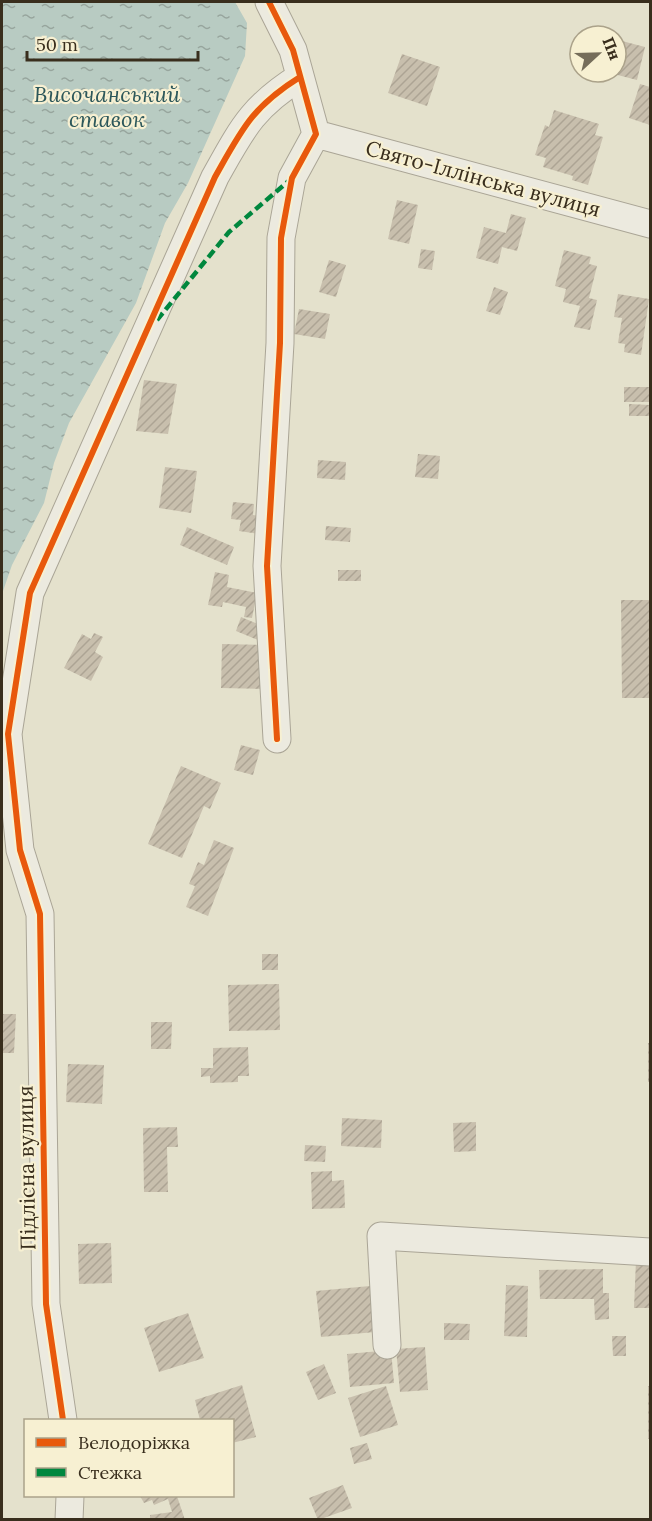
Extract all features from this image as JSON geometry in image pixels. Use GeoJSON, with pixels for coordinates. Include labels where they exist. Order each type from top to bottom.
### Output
{"type":"FeatureCollection","features":[{"type":"Feature","properties":{"kind":"street"},"geometry":{"type":"LineString","coordinates":[[269,2],[292,50],[316,134],[292,178],[281,238],[280,343],[267,566],[277,738]]}},
{"type":"Feature","properties":{"kind":"street","name":"Підлісна вулиця"},"geometry":{"type":"LineString","coordinates":[[63,1419],[46,1304],[40,914],[11,852],[8,734],[30,593],[215,177],[245,124],[272,95],[300,77]]}},
{"type":"Feature","properties":{"kind":"street","name":"Свято-Іллінська вулиця"},"geometry":{"type":"LineString","coordinates":[[316,134],[651,224]]}},
{"type":"Feature","properties":{"kind":"street"},"geometry":{"type":"LineString","coordinates":[[387,1345],[381,1236],[651,1252]]}},
{"type":"Feature","properties":{"kind":"street"},"geometry":{"type":"LineString","coordinates":[[69,1520],[70,1497]]}},
{"type":"Feature","properties":{"kind":"water","name":"Височанський ставок"},"geometry":{"type":"Polygon","coordinates":[[[2,2],[235,2],[247,23],[245,56],[188,183],[165,223],[136,303],[69,423],[54,463],[44,503],[12,565],[2,594],[2,2]]]}},
{"type":"Feature","properties":{"kind":"building"},"geometry":{"type":"Polygon","coordinates":[[[628,43],[645,47],[637,80],[628,78],[628,43]]]}},
{"type":"Feature","properties":{"kind":"building"},"geometry":{"type":"Polygon","coordinates":[[[402,54],[440,67],[427,106],[388,93],[402,54]]]}},
{"type":"Feature","properties":{"kind":"building"},"geometry":{"type":"Polygon","coordinates":[[[640,84],[650,87],[650,125],[629,118],[640,84]]]}},
{"type":"Feature","properties":{"kind":"building"},"geometry":{"type":"Polygon","coordinates":[[[554,110],[599,124],[595,135],[603,137],[588,185],[572,180],[573,176],[543,167],[546,158],[535,155],[545,125],[549,127],[554,110]]]}},
{"type":"Feature","properties":{"kind":"building"},"geometry":{"type":"Polygon","coordinates":[[[397,200],[418,205],[409,244],[388,239],[397,200]]]}},
{"type":"Feature","properties":{"kind":"building"},"geometry":{"type":"Polygon","coordinates":[[[511,214],[526,218],[517,251],[502,247],[498,264],[476,258],[484,227],[506,233],[511,214]]]}},
{"type":"Feature","properties":{"kind":"building"},"geometry":{"type":"Polygon","coordinates":[[[421,249],[435,251],[432,270],[418,268],[421,249]]]}},
{"type":"Feature","properties":{"kind":"building"},"geometry":{"type":"Polygon","coordinates":[[[564,250],[591,257],[589,264],[597,266],[589,298],[597,300],[590,330],[574,327],[580,306],[563,302],[566,289],[555,286],[564,250]]]}},
{"type":"Feature","properties":{"kind":"building"},"geometry":{"type":"Polygon","coordinates":[[[329,260],[346,265],[336,297],[319,292],[329,260]]]}},
{"type":"Feature","properties":{"kind":"building"},"geometry":{"type":"Polygon","coordinates":[[[494,287],[508,292],[500,315],[486,311],[494,287]]]}},
{"type":"Feature","properties":{"kind":"building"},"geometry":{"type":"Polygon","coordinates":[[[618,294],[649,299],[641,355],[624,352],[625,344],[618,343],[622,318],[614,317],[618,294]]]}},
{"type":"Feature","properties":{"kind":"building"},"geometry":{"type":"Polygon","coordinates":[[[299,309],[330,314],[325,339],[294,334],[299,309]]]}},
{"type":"Feature","properties":{"kind":"building"},"geometry":{"type":"Polygon","coordinates":[[[144,380],[177,384],[168,434],[136,431],[144,380]]]}},
{"type":"Feature","properties":{"kind":"building"},"geometry":{"type":"Polygon","coordinates":[[[624,387],[650,387],[650,402],[624,402],[624,387]]]}},
{"type":"Feature","properties":{"kind":"building"},"geometry":{"type":"Polygon","coordinates":[[[629,404],[650,405],[650,416],[629,416],[629,404]]]}},
{"type":"Feature","properties":{"kind":"building"},"geometry":{"type":"Polygon","coordinates":[[[418,454],[440,456],[438,479],[415,477],[418,454]]]}},
{"type":"Feature","properties":{"kind":"building"},"geometry":{"type":"Polygon","coordinates":[[[318,460],[346,462],[345,480],[317,478],[318,460]]]}},
{"type":"Feature","properties":{"kind":"building"},"geometry":{"type":"Polygon","coordinates":[[[165,467],[197,471],[191,513],[159,508],[165,467]]]}},
{"type":"Feature","properties":{"kind":"building"},"geometry":{"type":"Polygon","coordinates":[[[233,502],[254,504],[253,515],[261,516],[259,534],[239,531],[241,520],[231,519],[233,502]]]}},
{"type":"Feature","properties":{"kind":"building"},"geometry":{"type":"Polygon","coordinates":[[[326,526],[351,528],[350,542],[325,540],[326,526]]]}},
{"type":"Feature","properties":{"kind":"building"},"geometry":{"type":"Polygon","coordinates":[[[187,527],[234,547],[227,565],[180,545],[187,527]]]}},
{"type":"Feature","properties":{"kind":"building"},"geometry":{"type":"Polygon","coordinates":[[[338,570],[361,570],[361,581],[338,581],[338,570]]]}},
{"type":"Feature","properties":{"kind":"building"},"geometry":{"type":"Polygon","coordinates":[[[215,572],[229,575],[227,587],[257,593],[252,618],[244,617],[246,607],[223,602],[222,607],[208,605],[215,572]]]}},
{"type":"Feature","properties":{"kind":"building"},"geometry":{"type":"Polygon","coordinates":[[[621,600],[650,600],[650,698],[622,698],[621,600]]]}},
{"type":"Feature","properties":{"kind":"building"},"geometry":{"type":"Polygon","coordinates":[[[241,617],[263,626],[258,640],[236,631],[241,617]]]}},
{"type":"Feature","properties":{"kind":"building"},"geometry":{"type":"Polygon","coordinates":[[[94,633],[103,637],[95,652],[103,657],[91,681],[64,668],[82,634],[91,639],[94,633]]]}},
{"type":"Feature","properties":{"kind":"building"},"geometry":{"type":"Polygon","coordinates":[[[222,644],[264,645],[263,689],[221,688],[222,644]]]}},
{"type":"Feature","properties":{"kind":"building"},"geometry":{"type":"Polygon","coordinates":[[[241,745],[260,750],[253,775],[234,770],[241,745]]]}},
{"type":"Feature","properties":{"kind":"building"},"geometry":{"type":"Polygon","coordinates":[[[181,766],[221,783],[210,809],[204,806],[182,858],[148,844],[181,766]]]}},
{"type":"Feature","properties":{"kind":"building"},"geometry":{"type":"Polygon","coordinates":[[[214,840],[234,848],[208,916],[186,907],[195,886],[189,884],[198,862],[204,865],[214,840]]]}},
{"type":"Feature","properties":{"kind":"building"},"geometry":{"type":"Polygon","coordinates":[[[262,954],[278,954],[278,970],[262,970],[262,954]]]}},
{"type":"Feature","properties":{"kind":"building"},"geometry":{"type":"Polygon","coordinates":[[[279,984],[280,1030],[229,1031],[228,985],[279,984]]]}},
{"type":"Feature","properties":{"kind":"building"},"geometry":{"type":"Polygon","coordinates":[[[2,1014],[16,1014],[14,1053],[2,1053],[2,1014]]]}},
{"type":"Feature","properties":{"kind":"building"},"geometry":{"type":"Polygon","coordinates":[[[151,1022],[172,1022],[171,1049],[151,1049],[151,1022]]]}},
{"type":"Feature","properties":{"kind":"building"},"geometry":{"type":"Polygon","coordinates":[[[648,1043],[650,1043],[650,1082],[648,1082],[648,1043]]]}},
{"type":"Feature","properties":{"kind":"building"},"geometry":{"type":"Polygon","coordinates":[[[248,1047],[249,1076],[238,1076],[238,1082],[210,1083],[210,1076],[201,1077],[201,1068],[213,1068],[213,1048],[248,1047]]]}},
{"type":"Feature","properties":{"kind":"building"},"geometry":{"type":"Polygon","coordinates":[[[68,1064],[104,1065],[102,1104],[66,1102],[68,1064]]]}},
{"type":"Feature","properties":{"kind":"building"},"geometry":{"type":"Polygon","coordinates":[[[342,1118],[382,1120],[381,1148],[341,1146],[342,1118]]]}},
{"type":"Feature","properties":{"kind":"building"},"geometry":{"type":"Polygon","coordinates":[[[476,1122],[476,1151],[454,1152],[453,1123],[476,1122]]]}},
{"type":"Feature","properties":{"kind":"building"},"geometry":{"type":"Polygon","coordinates":[[[177,1127],[178,1147],[167,1147],[168,1192],[144,1192],[143,1128],[177,1127]]]}},
{"type":"Feature","properties":{"kind":"building"},"geometry":{"type":"Polygon","coordinates":[[[305,1145],[326,1146],[325,1162],[304,1161],[305,1145]]]}},
{"type":"Feature","properties":{"kind":"building"},"geometry":{"type":"Polygon","coordinates":[[[332,1171],[332,1181],[344,1180],[345,1208],[312,1209],[311,1172],[332,1171]]]}},
{"type":"Feature","properties":{"kind":"building"},"geometry":{"type":"Polygon","coordinates":[[[111,1243],[112,1283],[79,1284],[78,1244],[111,1243]]]}},
{"type":"Feature","properties":{"kind":"building"},"geometry":{"type":"Polygon","coordinates":[[[636,1260],[650,1260],[650,1308],[634,1308],[636,1260]]]}},
{"type":"Feature","properties":{"kind":"building"},"geometry":{"type":"Polygon","coordinates":[[[603,1269],[603,1293],[609,1293],[609,1319],[595,1320],[594,1299],[540,1299],[539,1270],[603,1269]]]}},
{"type":"Feature","properties":{"kind":"building"},"geometry":{"type":"Polygon","coordinates":[[[506,1285],[528,1286],[527,1337],[504,1336],[506,1285]]]}},
{"type":"Feature","properties":{"kind":"building"},"geometry":{"type":"Polygon","coordinates":[[[370,1286],[375,1332],[321,1337],[316,1291],[370,1286]]]}},
{"type":"Feature","properties":{"kind":"building"},"geometry":{"type":"Polygon","coordinates":[[[188,1313],[204,1358],[159,1372],[144,1328],[188,1313]]]}},
{"type":"Feature","properties":{"kind":"building"},"geometry":{"type":"Polygon","coordinates":[[[444,1323],[470,1324],[469,1340],[444,1340],[444,1323]]]}},
{"type":"Feature","properties":{"kind":"building"},"geometry":{"type":"Polygon","coordinates":[[[612,1336],[626,1336],[626,1356],[613,1356],[612,1336]]]}},
{"type":"Feature","properties":{"kind":"building"},"geometry":{"type":"Polygon","coordinates":[[[425,1347],[428,1390],[400,1392],[396,1349],[425,1347]]]}},
{"type":"Feature","properties":{"kind":"building"},"geometry":{"type":"Polygon","coordinates":[[[391,1350],[394,1383],[350,1387],[347,1354],[391,1350]]]}},
{"type":"Feature","properties":{"kind":"building"},"geometry":{"type":"Polygon","coordinates":[[[324,1364],[336,1393],[318,1400],[306,1372],[324,1364]]]}},
{"type":"Feature","properties":{"kind":"building"},"geometry":{"type":"Polygon","coordinates":[[[242,1385],[256,1437],[234,1442],[234,1419],[200,1419],[195,1400],[242,1385]]]}},
{"type":"Feature","properties":{"kind":"building"},"geometry":{"type":"Polygon","coordinates":[[[386,1386],[398,1425],[360,1437],[348,1398],[386,1386]]]}},
{"type":"Feature","properties":{"kind":"building"},"geometry":{"type":"Polygon","coordinates":[[[648,1386],[650,1386],[650,1439],[648,1439],[648,1386]]]}},
{"type":"Feature","properties":{"kind":"building"},"geometry":{"type":"Polygon","coordinates":[[[367,1443],[372,1459],[354,1464],[350,1448],[367,1443]]]}},
{"type":"Feature","properties":{"kind":"building"},"geometry":{"type":"Polygon","coordinates":[[[343,1485],[352,1508],[318,1520],[309,1498],[343,1485]]]}},
{"type":"Feature","properties":{"kind":"building"},"geometry":{"type":"Polygon","coordinates":[[[141,1497],[177,1497],[185,1520],[150,1520],[150,1515],[172,1512],[168,1499],[154,1505],[152,1500],[144,1503],[141,1497]]]}},
{"type":"Feature","properties":{"kind":"marked path"},"geometry":{"type":"LineString","coordinates":[[157,320],[229,232],[291,179]]}},
{"type":"Feature","properties":{"kind":"cycle path"},"geometry":{"type":"LineString","coordinates":[[269,2],[293,50],[316,134],[292,178],[281,238],[280,343],[267,566],[277,739]]}},
{"type":"Feature","properties":{"kind":"cycle path"},"geometry":{"type":"LineString","coordinates":[[63,1419],[46,1304],[40,914],[20,850],[8,734],[30,593],[215,177],[241,132],[259,109],[300,77]]}}]}
